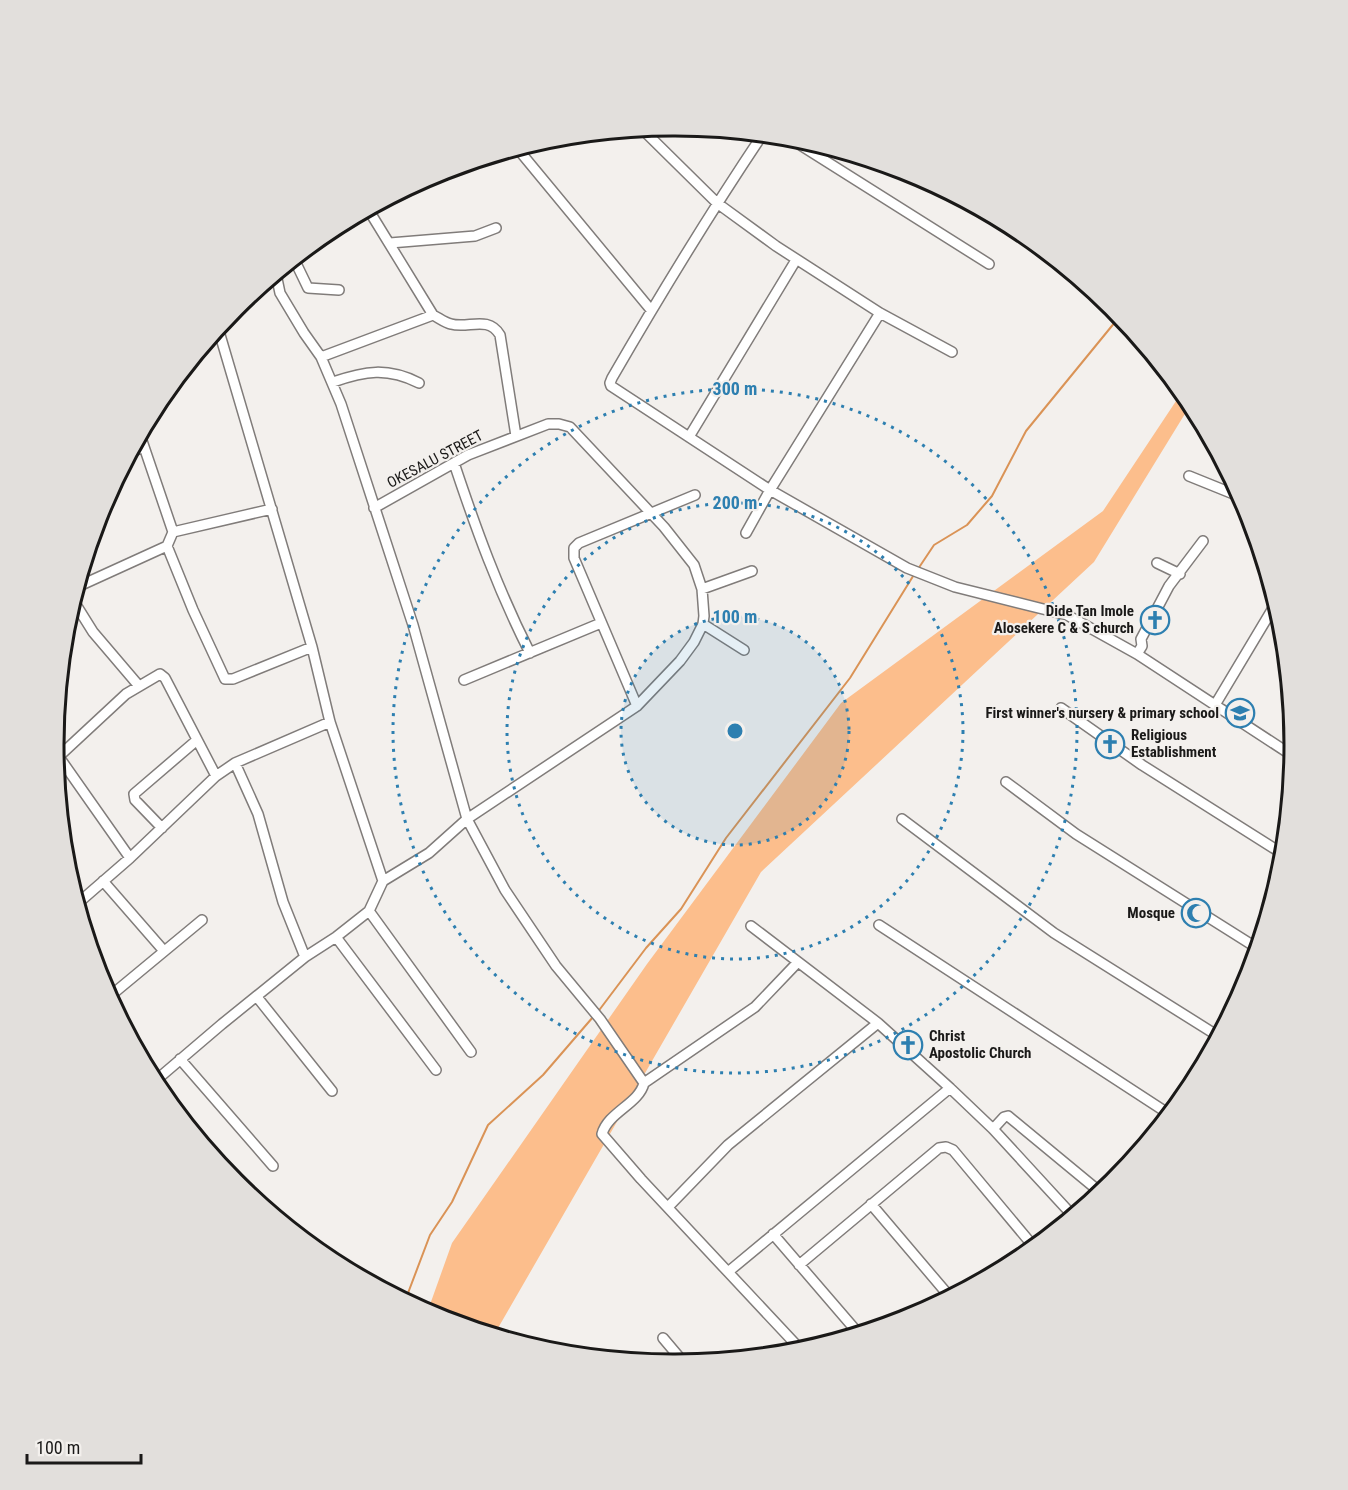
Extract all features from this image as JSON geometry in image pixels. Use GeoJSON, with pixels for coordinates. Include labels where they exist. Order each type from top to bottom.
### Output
{"type":"FeatureCollection","features":[{"type":"Feature","properties":{"kind":"street"},"geometry":{"type":"LineString","coordinates":[[650,137],[717,203],[796,260],[880,312],[952,352]]}},
{"type":"Feature","properties":{"kind":"street"},"geometry":{"type":"LineString","coordinates":[[758,142],[651,310],[610,383],[614,388],[770,490],[908,568],[955,587],[1067,615],[1137,654],[1284,750]]}},
{"type":"Feature","properties":{"kind":"street"},"geometry":{"type":"LineString","coordinates":[[809,151],[988,264]]}},
{"type":"Feature","properties":{"kind":"street"},"geometry":{"type":"LineString","coordinates":[[522,155],[651,310]]}},
{"type":"Feature","properties":{"kind":"street"},"geometry":{"type":"LineString","coordinates":[[372,215],[434,315],[450,324],[482,323],[496,329],[500,335],[516,436]]}},
{"type":"Feature","properties":{"kind":"street"},"geometry":{"type":"LineString","coordinates":[[390,243],[475,236],[496,228]]}},
{"type":"Feature","properties":{"kind":"street"},"geometry":{"type":"LineString","coordinates":[[689,437],[796,260]]}},
{"type":"Feature","properties":{"kind":"street"},"geometry":{"type":"LineString","coordinates":[[297,266],[308,288],[339,290]]}},
{"type":"Feature","properties":{"kind":"street"},"geometry":{"type":"LineString","coordinates":[[278,282],[280,293],[321,357],[341,404],[413,625],[468,819],[505,890],[555,966],[588,1003],[644,1083]]}},
{"type":"Feature","properties":{"kind":"street"},"geometry":{"type":"LineString","coordinates":[[746,533],[880,312]]}},
{"type":"Feature","properties":{"kind":"street"},"geometry":{"type":"LineString","coordinates":[[321,357],[434,315]]}},
{"type":"Feature","properties":{"kind":"street"},"geometry":{"type":"LineString","coordinates":[[221,338],[312,647],[330,722],[383,881]]}},
{"type":"Feature","properties":{"kind":"street"},"geometry":{"type":"LineString","coordinates":[[333,382],[366,372],[380,372],[407,377],[419,383]]}},
{"type":"Feature","properties":{"kind":"street","name":"OKESALU STREET"},"geometry":{"type":"LineString","coordinates":[[374,508],[454,463],[516,436],[548,424],[570,427],[664,528],[694,565],[702,589],[704,624]]}},
{"type":"Feature","properties":{"kind":"street"},"geometry":{"type":"LineString","coordinates":[[86,583],[167,546],[173,532],[144,447]]}},
{"type":"Feature","properties":{"kind":"street"},"geometry":{"type":"LineString","coordinates":[[454,463],[480,542],[507,607],[530,653]]}},
{"type":"Feature","properties":{"kind":"street"},"geometry":{"type":"LineString","coordinates":[[1190,476],[1228,492]]}},
{"type":"Feature","properties":{"kind":"street"},"geometry":{"type":"LineString","coordinates":[[637,706],[574,558],[574,548],[579,543],[695,495]]}},
{"type":"Feature","properties":{"kind":"street"},"geometry":{"type":"LineString","coordinates":[[173,532],[272,509]]}},
{"type":"Feature","properties":{"kind":"street"},"geometry":{"type":"LineString","coordinates":[[1137,654],[1142,646],[1141,639],[1169,586],[1203,541]]}},
{"type":"Feature","properties":{"kind":"street"},"geometry":{"type":"LineString","coordinates":[[167,546],[225,679],[233,679],[312,647]]}},
{"type":"Feature","properties":{"kind":"street"},"geometry":{"type":"LineString","coordinates":[[1157,563],[1180,574]]}},
{"type":"Feature","properties":{"kind":"street"},"geometry":{"type":"LineString","coordinates":[[702,589],[752,571]]}},
{"type":"Feature","properties":{"kind":"street"},"geometry":{"type":"LineString","coordinates":[[80,611],[93,632],[139,686]]}},
{"type":"Feature","properties":{"kind":"street"},"geometry":{"type":"LineString","coordinates":[[1215,705],[1269,614]]}},
{"type":"Feature","properties":{"kind":"street"},"geometry":{"type":"LineString","coordinates":[[464,680],[601,623]]}},
{"type":"Feature","properties":{"kind":"street"},"geometry":{"type":"LineString","coordinates":[[162,1075],[305,957],[336,937],[369,911],[383,881],[429,853],[468,819],[637,706],[680,661],[704,624],[744,650]]}},
{"type":"Feature","properties":{"kind":"street"},"geometry":{"type":"LineString","coordinates":[[64,752],[107,710],[156,675],[163,675],[216,776]]}},
{"type":"Feature","properties":{"kind":"street"},"geometry":{"type":"LineString","coordinates":[[1061,708],[1142,765],[1274,849]]}},
{"type":"Feature","properties":{"kind":"street"},"geometry":{"type":"LineString","coordinates":[[84,898],[130,858],[216,776],[235,763],[330,722]]}},
{"type":"Feature","properties":{"kind":"street"},"geometry":{"type":"LineString","coordinates":[[162,828],[135,800],[134,794],[197,740]]}},
{"type":"Feature","properties":{"kind":"street"},"geometry":{"type":"LineString","coordinates":[[235,763],[258,814],[283,902],[305,957]]}},
{"type":"Feature","properties":{"kind":"street"},"geometry":{"type":"LineString","coordinates":[[65,770],[130,858]]}},
{"type":"Feature","properties":{"kind":"street"},"geometry":{"type":"LineString","coordinates":[[1006,782],[1076,834],[1250,944]]}},
{"type":"Feature","properties":{"kind":"street"},"geometry":{"type":"LineString","coordinates":[[902,819],[1054,933],[1212,1032]]}},
{"type":"Feature","properties":{"kind":"street"},"geometry":{"type":"LineString","coordinates":[[103,880],[164,951]]}},
{"type":"Feature","properties":{"kind":"street"},"geometry":{"type":"LineString","coordinates":[[369,911],[471,1052]]}},
{"type":"Feature","properties":{"kind":"street"},"geometry":{"type":"LineString","coordinates":[[117,991],[202,920]]}},
{"type":"Feature","properties":{"kind":"street"},"geometry":{"type":"LineString","coordinates":[[751,926],[878,1023],[951,1088],[993,1129],[1068,1210]]}},
{"type":"Feature","properties":{"kind":"street"},"geometry":{"type":"LineString","coordinates":[[879,926],[1162,1110]]}},
{"type":"Feature","properties":{"kind":"street"},"geometry":{"type":"LineString","coordinates":[[336,937],[436,1070]]}},
{"type":"Feature","properties":{"kind":"street"},"geometry":{"type":"LineString","coordinates":[[794,1343],[669,1206],[641,1179],[602,1134],[607,1122],[639,1093],[644,1083],[755,1007],[798,962]]}},
{"type":"Feature","properties":{"kind":"street"},"geometry":{"type":"LineString","coordinates":[[257,997],[332,1090]]}},
{"type":"Feature","properties":{"kind":"street"},"geometry":{"type":"LineString","coordinates":[[669,1206],[728,1146],[878,1023]]}},
{"type":"Feature","properties":{"kind":"street"},"geometry":{"type":"LineString","coordinates":[[180,1059],[273,1166]]}},
{"type":"Feature","properties":{"kind":"street"},"geometry":{"type":"LineString","coordinates":[[728,1272],[951,1088]]}},
{"type":"Feature","properties":{"kind":"street"},"geometry":{"type":"LineString","coordinates":[[993,1129],[1004,1117],[1008,1116],[1094,1187]]}},
{"type":"Feature","properties":{"kind":"street"},"geometry":{"type":"LineString","coordinates":[[799,1265],[939,1148],[946,1147],[953,1150],[1029,1241]]}},
{"type":"Feature","properties":{"kind":"street"},"geometry":{"type":"LineString","coordinates":[[871,1204],[945,1291]]}},
{"type":"Feature","properties":{"kind":"street"},"geometry":{"type":"LineString","coordinates":[[773,1234],[853,1327]]}},
{"type":"Feature","properties":{"kind":"street"},"geometry":{"type":"LineString","coordinates":[[663,1338],[677,1354]]}},
{"type":"Feature","properties":{"kind":"shaded area"},"geometry":{"type":"Polygon","coordinates":[[[1177,400],[1185,413],[1094,562],[761,872],[498,1328],[430,1303],[452,1243],[647,964],[841,703],[1103,511],[1177,400]]]}},
{"type":"Feature","properties":{"kind":"waterway"},"geometry":{"type":"LineString","coordinates":[[918,569],[934,545],[967,525],[992,496],[1026,431],[1114,324]]}},
{"type":"Feature","properties":{"kind":"waterway"},"geometry":{"type":"LineString","coordinates":[[597,1013],[646,948],[681,909],[726,838],[850,678],[915,573]]}},
{"type":"Feature","properties":{"kind":"waterway"},"geometry":{"type":"LineString","coordinates":[[408,1294],[430,1235],[452,1202],[488,1125],[543,1075],[593,1017]]}},
{"type":"Feature","properties":{"kind":"place","name":"Dide Tan Imole Alosekere C & S church"},"geometry":{"type":"Point","coordinates":[1155,620]}},
{"type":"Feature","properties":{"kind":"place","name":"First winner's nursery & primary school"},"geometry":{"type":"Point","coordinates":[1240,713]}},
{"type":"Feature","properties":{"kind":"place","name":"Religious Establishment"},"geometry":{"type":"Point","coordinates":[1110,744]}},
{"type":"Feature","properties":{"kind":"place","name":"Mosque"},"geometry":{"type":"Point","coordinates":[1196,913]}},
{"type":"Feature","properties":{"kind":"place","name":"Christ Apostolic Church"},"geometry":{"type":"Point","coordinates":[908,1045]}}]}
